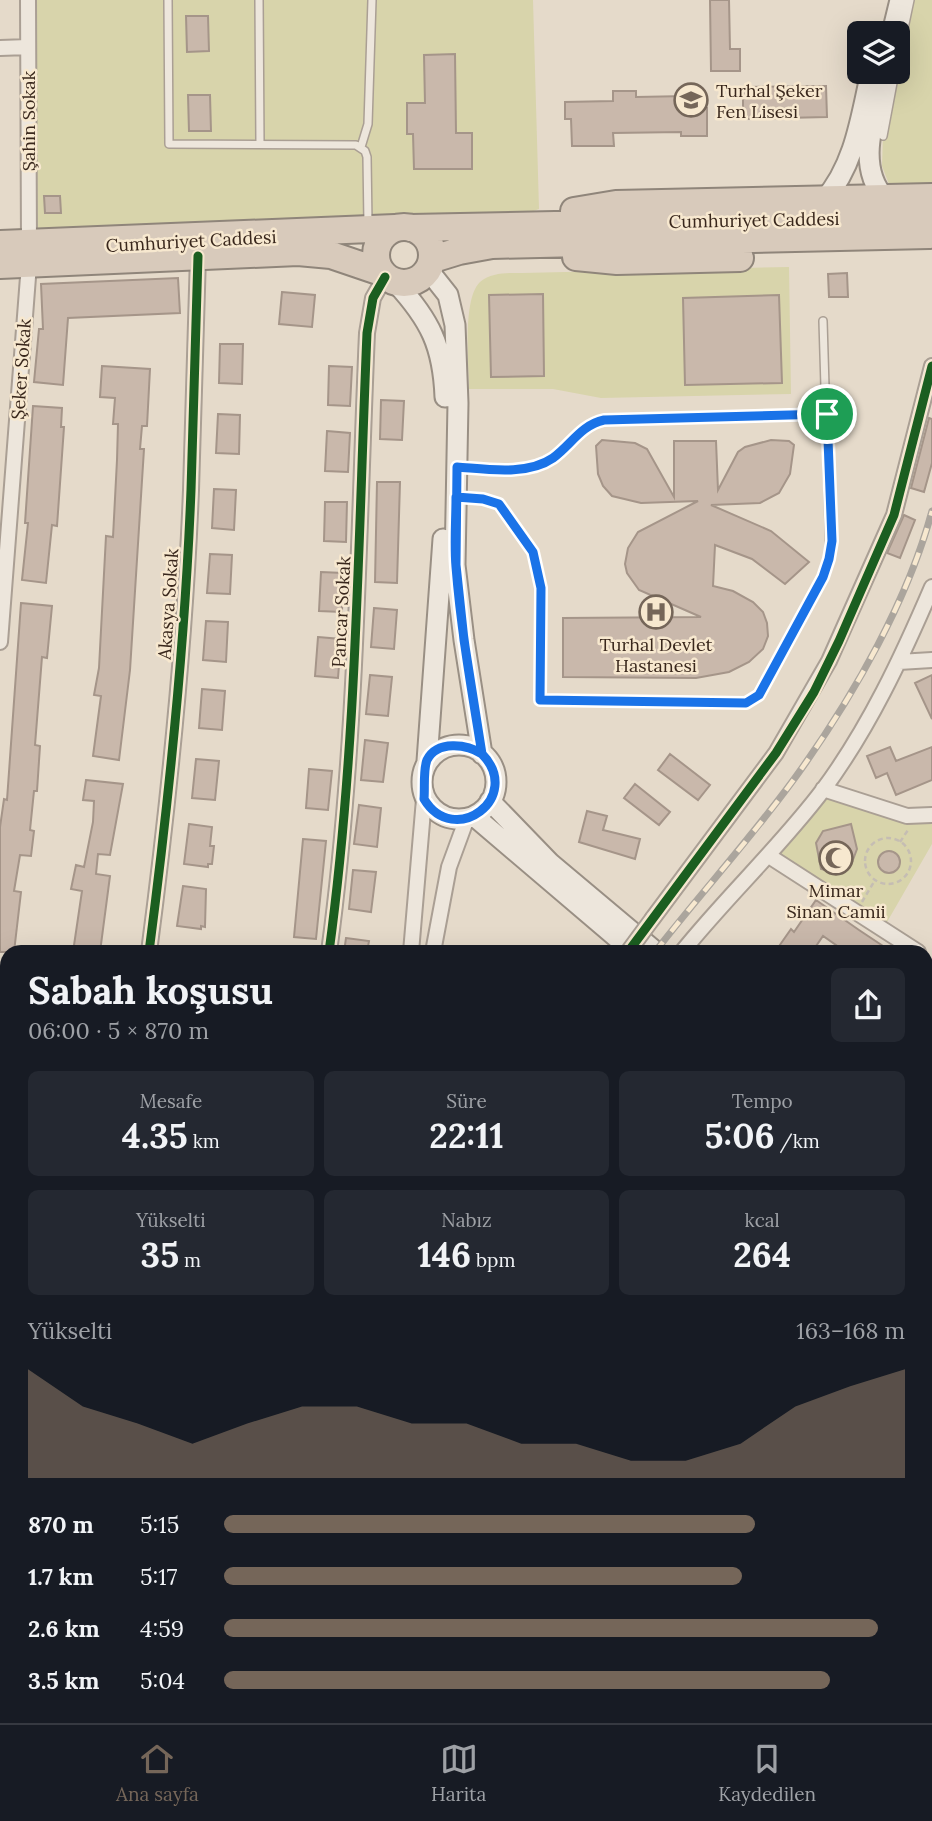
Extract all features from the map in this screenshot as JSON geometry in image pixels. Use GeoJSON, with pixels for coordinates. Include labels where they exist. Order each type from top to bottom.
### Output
{"type":"FeatureCollection","features":[{"type":"Feature","properties":{"kind":"highway"},"geometry":{"type":"LineString","coordinates":[[526,235],[581,209],[616,204],[885,198],[930,225]]}},
{"type":"Feature","properties":{"kind":"highway","name":"Cumhuriyet Caddesi"},"geometry":{"type":"LineString","coordinates":[[0,265],[29,253],[368,229],[403,228],[526,235],[930,225]]}},
{"type":"Feature","properties":{"kind":"highway"},"geometry":{"type":"LineString","coordinates":[[526,235],[570,257],[617,261],[930,225]]}},
{"type":"Feature","properties":{"kind":"highway"},"geometry":{"type":"LineString","coordinates":[[388,277],[376,261],[376,250],[381,239],[403,228],[426,237],[432,247],[431,265]]}},
{"type":"Feature","properties":{"kind":"highway","name":"Cumhuriyet Caddesi"},"geometry":{"type":"LineString","coordinates":[[0,244],[29,253],[198,256],[317,253],[344,258],[388,277],[414,282],[431,265],[474,247],[526,235]]}},
{"type":"Feature","properties":{"kind":"street","name":"Şahin Sokak"},"geometry":{"type":"LineString","coordinates":[[28,0],[29,253]]}},
{"type":"Feature","properties":{"kind":"street"},"geometry":{"type":"LineString","coordinates":[[882,21],[886,0]]}},
{"type":"Feature","properties":{"kind":"street"},"geometry":{"type":"LineString","coordinates":[[895,21],[900,0]]}},
{"type":"Feature","properties":{"kind":"street"},"geometry":{"type":"LineString","coordinates":[[0,48],[28,47]]}},
{"type":"Feature","properties":{"kind":"street"},"geometry":{"type":"LineString","coordinates":[[824,200],[840,180],[850,156],[868,84]]}},
{"type":"Feature","properties":{"kind":"street"},"geometry":{"type":"LineString","coordinates":[[882,84],[868,159],[870,177],[885,198]]}},
{"type":"Feature","properties":{"kind":"street","name":"Şeker Sokak"},"geometry":{"type":"LineString","coordinates":[[0,642],[29,253]]}},
{"type":"Feature","properties":{"kind":"street","name":"Akasya Sokak"},"geometry":{"type":"LineString","coordinates":[[150,945],[170,785],[181,643],[191,493],[198,256]]}},
{"type":"Feature","properties":{"kind":"street"},"geometry":{"type":"LineString","coordinates":[[431,265],[448,295],[456,325],[457,577],[482,754],[494,772],[495,787],[490,801],[471,817],[449,867],[434,945]]}},
{"type":"Feature","properties":{"kind":"street"},"geometry":{"type":"LineString","coordinates":[[388,277],[419,309],[432,331],[444,371],[442,564],[412,945]]}},
{"type":"Feature","properties":{"kind":"street","name":"Pancar Sokak"},"geometry":{"type":"LineString","coordinates":[[330,945],[349,749],[357,632],[368,333],[373,298],[388,277]]}},
{"type":"Feature","properties":{"kind":"street"},"geometry":{"type":"LineString","coordinates":[[635,945],[776,753],[819,682],[894,515],[932,366]]}},
{"type":"Feature","properties":{"kind":"street"},"geometry":{"type":"LineString","coordinates":[[689,945],[769,856],[823,789],[856,738],[899,662],[932,587]]}},
{"type":"Feature","properties":{"kind":"street"},"geometry":{"type":"LineString","coordinates":[[899,662],[932,660]]}},
{"type":"Feature","properties":{"kind":"street"},"geometry":{"type":"LineString","coordinates":[[427,761],[443,748],[456,745],[470,747],[482,754]]}},
{"type":"Feature","properties":{"kind":"street"},"geometry":{"type":"LineString","coordinates":[[823,789],[932,823]]}},
{"type":"Feature","properties":{"kind":"street"},"geometry":{"type":"LineString","coordinates":[[424,799],[442,816],[455,819],[471,817],[631,945]]}},
{"type":"Feature","properties":{"kind":"street"},"geometry":{"type":"LineString","coordinates":[[490,801],[632,945]]}},
{"type":"Feature","properties":{"kind":"street"},"geometry":{"type":"LineString","coordinates":[[907,816],[932,815]]}},
{"type":"Feature","properties":{"kind":"street"},"geometry":{"type":"LineString","coordinates":[[769,856],[907,945]]}},
{"type":"Feature","properties":{"kind":"lane"},"geometry":{"type":"LineString","coordinates":[[168,0],[169,144],[347,144],[361,147],[368,157],[368,229]]}},
{"type":"Feature","properties":{"kind":"lane"},"geometry":{"type":"LineString","coordinates":[[259,0],[260,144]]}},
{"type":"Feature","properties":{"kind":"lane"},"geometry":{"type":"LineString","coordinates":[[361,147],[368,124],[372,0]]}},
{"type":"Feature","properties":{"kind":"lane"},"geometry":{"type":"LineString","coordinates":[[906,21],[910,0]]}},
{"type":"Feature","properties":{"kind":"lane"},"geometry":{"type":"LineString","coordinates":[[883,136],[893,84]]}},
{"type":"Feature","properties":{"kind":"lane"},"geometry":{"type":"LineString","coordinates":[[456,497],[483,499],[499,504],[533,552],[541,588],[540,700],[746,703],[759,695],[826,568],[832,541],[823,321]]}},
{"type":"Feature","properties":{"kind":"lane"},"geometry":{"type":"LineString","coordinates":[[457,467],[495,469],[540,464],[554,457],[589,425],[604,420],[827,414]]}},
{"type":"Feature","properties":{"kind":"path"},"geometry":{"type":"LineString","coordinates":[[883,839],[900,842],[910,855],[908,873],[893,884],[875,880],[865,865],[869,848],[883,839]]}},
{"type":"Feature","properties":{"kind":"path"},"geometry":{"type":"LineString","coordinates":[[856,912],[875,880]]}},
{"type":"Feature","properties":{"kind":"shaded area"},"geometry":{"type":"Polygon","coordinates":[[[28,0],[533,0],[539,209],[522,215],[298,220],[29,232],[28,0]]]}},
{"type":"Feature","properties":{"kind":"shaded area"},"geometry":{"type":"Polygon","coordinates":[[[910,0],[932,0],[932,186],[890,187],[882,166],[883,136],[893,84],[910,84],[910,21],[906,21],[910,0]]]}},
{"type":"Feature","properties":{"kind":"shaded area"},"geometry":{"type":"Polygon","coordinates":[[[789,267],[791,394],[601,398],[553,389],[469,389],[468,333],[471,303],[474,290],[490,276],[511,273],[789,267]]]}},
{"type":"Feature","properties":{"kind":"shaded area"},"geometry":{"type":"Polygon","coordinates":[[[823,789],[932,823],[932,844],[883,929],[769,856],[823,789]]]}},
{"type":"Feature","properties":{"kind":"building"},"geometry":{"type":"Polygon","coordinates":[[[710,0],[729,0],[730,49],[740,49],[740,71],[711,71],[710,0]]]}},
{"type":"Feature","properties":{"kind":"building"},"geometry":{"type":"Polygon","coordinates":[[[186,16],[208,16],[209,51],[187,52],[186,16]]]}},
{"type":"Feature","properties":{"kind":"building"},"geometry":{"type":"Polygon","coordinates":[[[455,54],[456,133],[472,133],[472,169],[414,169],[413,134],[407,134],[407,103],[425,103],[424,55],[455,54]]]}},
{"type":"Feature","properties":{"kind":"building"},"geometry":{"type":"Polygon","coordinates":[[[826,86],[827,117],[743,119],[743,87],[826,86]]]}},
{"type":"Feature","properties":{"kind":"building"},"geometry":{"type":"Polygon","coordinates":[[[613,91],[636,91],[636,97],[687,96],[687,108],[707,108],[707,136],[681,136],[681,132],[613,133],[614,146],[572,146],[571,119],[565,119],[565,102],[613,101],[613,91]]]}},
{"type":"Feature","properties":{"kind":"building"},"geometry":{"type":"Polygon","coordinates":[[[188,95],[210,95],[211,131],[189,131],[188,95]]]}},
{"type":"Feature","properties":{"kind":"building"},"geometry":{"type":"Polygon","coordinates":[[[44,196],[60,196],[61,213],[45,213],[44,196]]]}},
{"type":"Feature","properties":{"kind":"building"},"geometry":{"type":"Polygon","coordinates":[[[847,273],[848,297],[829,297],[828,274],[847,273]]]}},
{"type":"Feature","properties":{"kind":"building"},"geometry":{"type":"Polygon","coordinates":[[[178,278],[180,313],[68,318],[63,385],[34,382],[39,329],[43,329],[41,284],[178,278]]]}},
{"type":"Feature","properties":{"kind":"building"},"geometry":{"type":"Polygon","coordinates":[[[282,292],[315,295],[312,327],[279,324],[282,292]]]}},
{"type":"Feature","properties":{"kind":"building"},"geometry":{"type":"Polygon","coordinates":[[[543,294],[544,376],[491,377],[489,295],[543,294]]]}},
{"type":"Feature","properties":{"kind":"building"},"geometry":{"type":"Polygon","coordinates":[[[779,295],[782,383],[685,385],[683,298],[779,295]]]}},
{"type":"Feature","properties":{"kind":"building"},"geometry":{"type":"Polygon","coordinates":[[[220,344],[243,344],[242,384],[219,383],[220,344]]]}},
{"type":"Feature","properties":{"kind":"building"},"geometry":{"type":"Polygon","coordinates":[[[102,366],[150,369],[147,426],[142,426],[140,449],[144,449],[130,670],[119,760],[93,756],[101,696],[94,695],[99,668],[106,536],[113,537],[118,424],[113,424],[115,398],[100,397],[102,366]]]}},
{"type":"Feature","properties":{"kind":"building"},"geometry":{"type":"Polygon","coordinates":[[[329,366],[352,367],[350,406],[328,405],[329,366]]]}},
{"type":"Feature","properties":{"kind":"building"},"geometry":{"type":"Polygon","coordinates":[[[381,400],[404,401],[402,440],[380,439],[381,400]]]}},
{"type":"Feature","properties":{"kind":"building"},"geometry":{"type":"Polygon","coordinates":[[[33,406],[62,408],[61,427],[64,427],[57,526],[52,525],[46,583],[22,580],[28,523],[25,523],[33,406]]]}},
{"type":"Feature","properties":{"kind":"building"},"geometry":{"type":"Polygon","coordinates":[[[218,414],[240,415],[239,454],[216,453],[218,414]]]}},
{"type":"Feature","properties":{"kind":"building"},"geometry":{"type":"Polygon","coordinates":[[[929,418],[932,419],[932,463],[924,492],[911,488],[929,418]]]}},
{"type":"Feature","properties":{"kind":"building"},"geometry":{"type":"Polygon","coordinates":[[[327,431],[350,433],[348,472],[325,471],[327,431]]]}},
{"type":"Feature","properties":{"kind":"building"},"geometry":{"type":"Polygon","coordinates":[[[602,440],[635,443],[647,449],[674,497],[674,441],[716,441],[718,490],[738,452],[745,447],[771,440],[789,441],[794,445],[790,474],[779,493],[760,503],[711,505],[771,531],[809,562],[785,584],[752,559],[715,545],[713,586],[733,591],[753,602],[763,612],[767,623],[768,636],[763,649],[749,662],[729,672],[696,678],[563,677],[563,618],[701,617],[639,590],[627,573],[625,564],[628,548],[638,532],[698,501],[641,503],[612,496],[603,486],[598,474],[596,446],[602,440]]]}},
{"type":"Feature","properties":{"kind":"building"},"geometry":{"type":"Polygon","coordinates":[[[377,482],[400,482],[397,583],[375,582],[377,482]]]}},
{"type":"Feature","properties":{"kind":"building"},"geometry":{"type":"Polygon","coordinates":[[[214,489],[236,490],[234,530],[212,528],[214,489]]]}},
{"type":"Feature","properties":{"kind":"building"},"geometry":{"type":"Polygon","coordinates":[[[325,502],[347,502],[346,542],[324,541],[325,502]]]}},
{"type":"Feature","properties":{"kind":"building"},"geometry":{"type":"Polygon","coordinates":[[[904,515],[915,520],[900,558],[887,553],[904,515]]]}},
{"type":"Feature","properties":{"kind":"building"},"geometry":{"type":"Polygon","coordinates":[[[210,554],[232,555],[230,594],[207,593],[210,554]]]}},
{"type":"Feature","properties":{"kind":"building"},"geometry":{"type":"Polygon","coordinates":[[[321,572],[343,573],[342,612],[319,611],[321,572]]]}},
{"type":"Feature","properties":{"kind":"building"},"geometry":{"type":"Polygon","coordinates":[[[21,603],[52,606],[47,658],[42,657],[35,745],[40,746],[37,791],[34,791],[30,830],[34,831],[31,856],[20,855],[14,891],[21,892],[15,945],[0,945],[0,827],[4,799],[7,800],[21,603]]]}},
{"type":"Feature","properties":{"kind":"building"},"geometry":{"type":"Polygon","coordinates":[[[374,608],[397,610],[394,649],[371,647],[374,608]]]}},
{"type":"Feature","properties":{"kind":"building"},"geometry":{"type":"Polygon","coordinates":[[[206,621],[228,622],[226,662],[203,660],[206,621]]]}},
{"type":"Feature","properties":{"kind":"building"},"geometry":{"type":"Polygon","coordinates":[[[318,637],[341,639],[338,678],[315,676],[318,637]]]}},
{"type":"Feature","properties":{"kind":"building"},"geometry":{"type":"Polygon","coordinates":[[[370,675],[392,677],[388,716],[366,714],[370,675]]]}},
{"type":"Feature","properties":{"kind":"building"},"geometry":{"type":"Polygon","coordinates":[[[932,675],[932,719],[915,683],[932,675]]]}},
{"type":"Feature","properties":{"kind":"building"},"geometry":{"type":"Polygon","coordinates":[[[202,689],[225,691],[222,730],[199,728],[202,689]]]}},
{"type":"Feature","properties":{"kind":"building"},"geometry":{"type":"Polygon","coordinates":[[[365,740],[388,743],[383,782],[361,780],[365,740]]]}},
{"type":"Feature","properties":{"kind":"building"},"geometry":{"type":"Polygon","coordinates":[[[890,747],[896,761],[932,747],[932,780],[896,795],[887,773],[876,778],[867,756],[890,747]]]}},
{"type":"Feature","properties":{"kind":"building"},"geometry":{"type":"Polygon","coordinates":[[[670,754],[710,785],[698,800],[658,770],[670,754]]]}},
{"type":"Feature","properties":{"kind":"building"},"geometry":{"type":"Polygon","coordinates":[[[196,759],[219,761],[215,800],[192,798],[196,759]]]}},
{"type":"Feature","properties":{"kind":"building"},"geometry":{"type":"Polygon","coordinates":[[[309,769],[332,771],[328,810],[306,808],[309,769]]]}},
{"type":"Feature","properties":{"kind":"building"},"geometry":{"type":"Polygon","coordinates":[[[86,780],[123,784],[110,855],[98,854],[96,874],[110,876],[101,945],[74,945],[82,891],[71,889],[76,865],[84,867],[93,822],[94,801],[83,800],[86,780]]]}},
{"type":"Feature","properties":{"kind":"building"},"geometry":{"type":"Polygon","coordinates":[[[635,784],[670,812],[659,825],[624,798],[635,784]]]}},
{"type":"Feature","properties":{"kind":"building"},"geometry":{"type":"Polygon","coordinates":[[[359,805],[381,808],[377,847],[354,844],[359,805]]]}},
{"type":"Feature","properties":{"kind":"building"},"geometry":{"type":"Polygon","coordinates":[[[587,811],[607,816],[603,830],[640,839],[635,859],[579,842],[587,811]]]}},
{"type":"Feature","properties":{"kind":"building"},"geometry":{"type":"Polygon","coordinates":[[[189,824],[212,827],[210,846],[214,846],[212,864],[208,864],[208,867],[184,864],[189,824]]]}},
{"type":"Feature","properties":{"kind":"building"},"geometry":{"type":"Polygon","coordinates":[[[851,824],[857,849],[851,865],[840,874],[821,869],[816,843],[823,831],[851,824]]]}},
{"type":"Feature","properties":{"kind":"building"},"geometry":{"type":"Polygon","coordinates":[[[303,839],[326,841],[316,939],[294,937],[303,839]]]}},
{"type":"Feature","properties":{"kind":"building"},"geometry":{"type":"Polygon","coordinates":[[[889,851],[899,858],[900,862],[893,872],[889,873],[879,866],[878,862],[885,852],[889,851]]]}},
{"type":"Feature","properties":{"kind":"building"},"geometry":{"type":"Polygon","coordinates":[[[353,870],[376,872],[371,912],[349,909],[353,870]]]}},
{"type":"Feature","properties":{"kind":"building"},"geometry":{"type":"Polygon","coordinates":[[[183,886],[206,889],[205,927],[201,926],[201,929],[177,926],[183,886]]]}},
{"type":"Feature","properties":{"kind":"building"},"geometry":{"type":"Polygon","coordinates":[[[816,900],[882,945],[836,945],[823,936],[817,945],[780,945],[791,929],[794,932],[816,900]]]}},
{"type":"Feature","properties":{"kind":"building"},"geometry":{"type":"Polygon","coordinates":[[[346,938],[369,941],[368,945],[345,945],[346,938]]]}},
{"type":"Feature","properties":{"kind":"railway"},"geometry":{"type":"LineString","coordinates":[[661,945],[785,792],[841,709],[894,612],[922,545],[932,511]]}},
{"type":"Feature","properties":{"kind":"cycle path"},"geometry":{"type":"LineString","coordinates":[[150,945],[185,606],[198,256]]}},
{"type":"Feature","properties":{"kind":"cycle path"},"geometry":{"type":"LineString","coordinates":[[330,945],[351,720],[367,333],[373,298],[385,277]]}},
{"type":"Feature","properties":{"kind":"cycle path"},"geometry":{"type":"LineString","coordinates":[[633,945],[776,753],[814,692],[894,515],[932,366]]}},
{"type":"Feature","properties":{"kind":"place","name":"Turhal Şeker Fen Lisesi"},"geometry":{"type":"Point","coordinates":[691,100]}},
{"type":"Feature","properties":{"kind":"place","name":"Turhal Devlet Hastanesi"},"geometry":{"type":"Point","coordinates":[656,612]}},
{"type":"Feature","properties":{"kind":"place","name":"Mimar Sinan Camii"},"geometry":{"type":"Point","coordinates":[836,858]}},
{"type":"Feature","properties":{"kind":"route"},"geometry":{"type":"LineString","coordinates":[[827,414],[604,420],[589,425],[554,457],[540,464],[495,469],[457,467],[456,565],[464,640],[482,754],[494,772],[495,787],[486,807],[467,818],[448,818],[427,804],[424,799],[427,761],[431,756],[443,748],[456,745],[470,747],[482,754],[474,705],[464,640],[456,565],[456,497],[483,499],[492,500],[499,504],[533,552],[541,588],[540,700],[746,703],[759,695],[826,568],[832,541],[827,414]]}}]}
